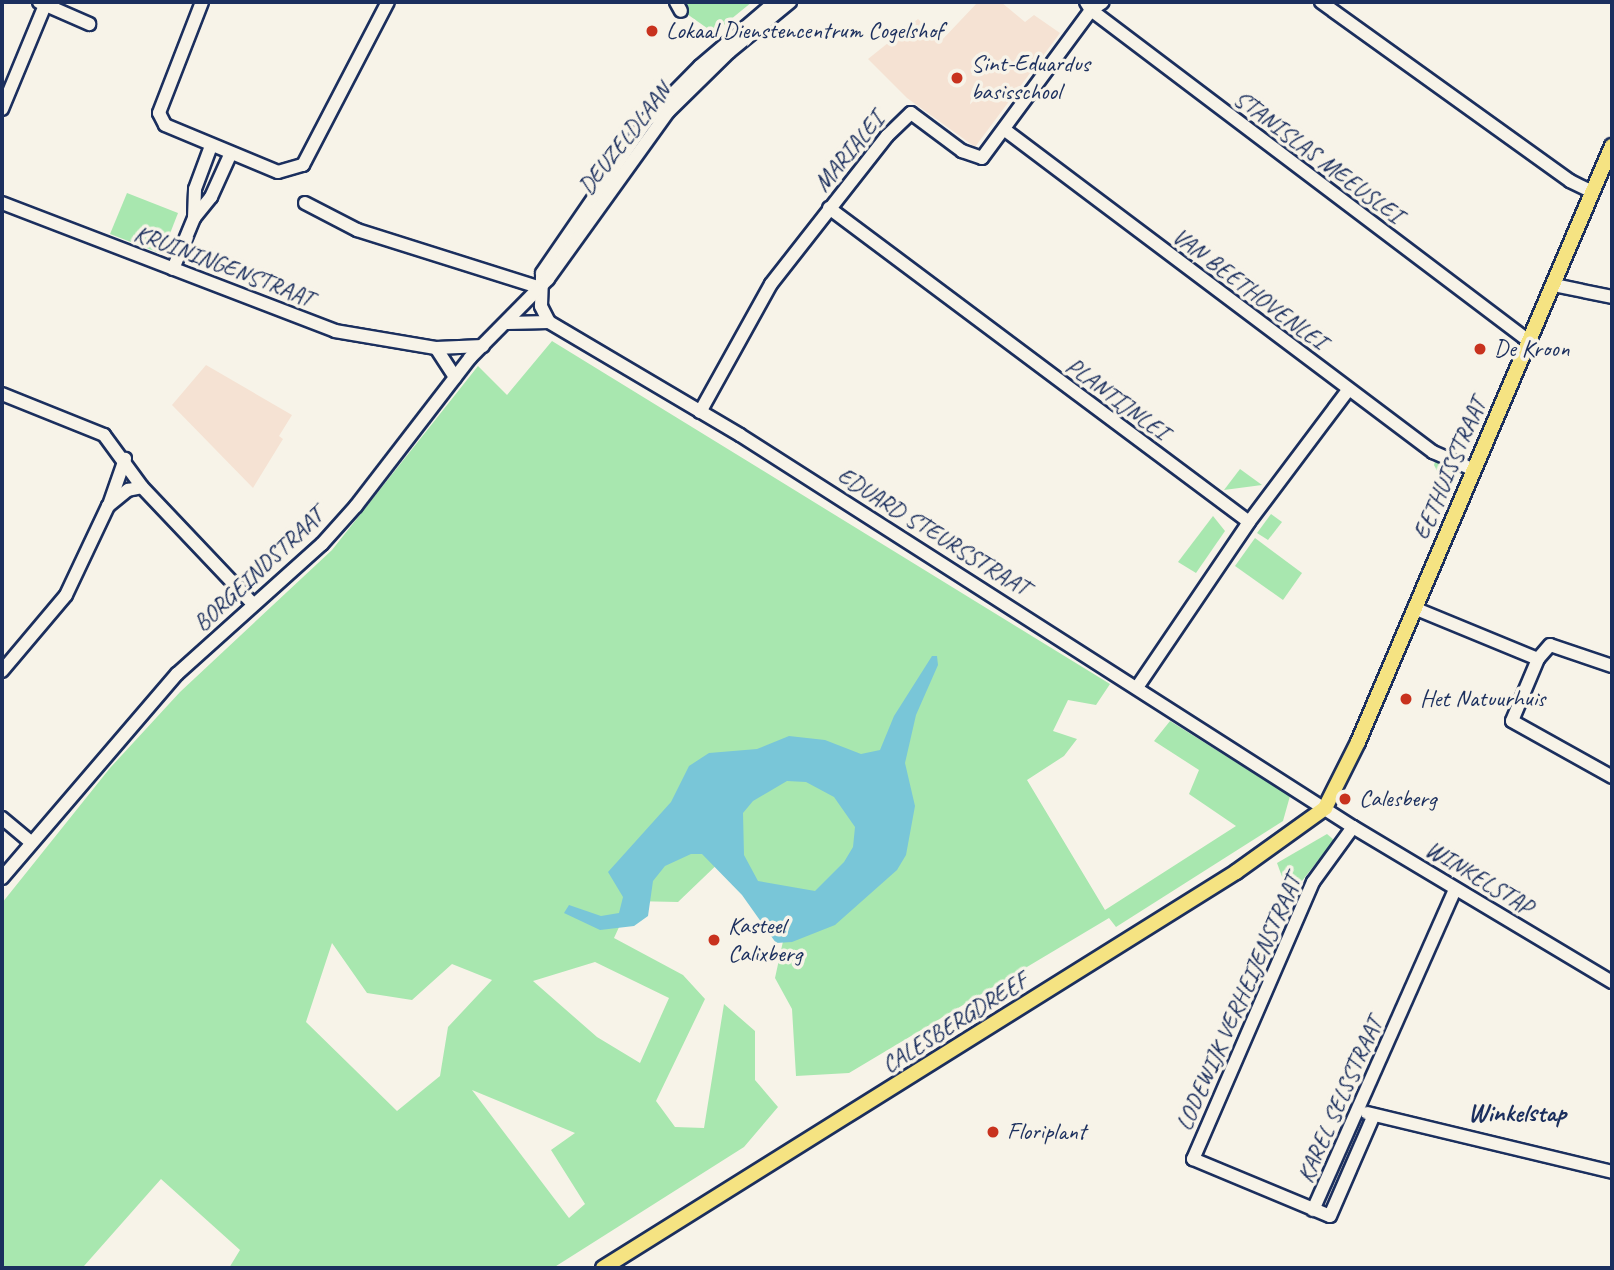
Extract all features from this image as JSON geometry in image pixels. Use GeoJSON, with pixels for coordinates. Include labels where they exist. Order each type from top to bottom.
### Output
{"type":"FeatureCollection","features":[{"type":"Feature","properties":{"kind":"main road","name":"EETHUISSTRAAT"},"geometry":{"type":"LineString","coordinates":[[1325,808],[1530,342],[1612,146]]}},
{"type":"Feature","properties":{"kind":"main road","name":"CALESBERGDREEF"},"geometry":{"type":"LineString","coordinates":[[603,1268],[1236,872],[1325,808]]}},
{"type":"Feature","properties":{"kind":"street"},"geometry":{"type":"LineString","coordinates":[[202,2],[159,114],[165,125],[278,172],[303,165],[388,2]]}},
{"type":"Feature","properties":{"kind":"street","name":"DEUZELDLAAN"},"geometry":{"type":"LineString","coordinates":[[538,287],[542,273],[699,66],[775,2]]}},
{"type":"Feature","properties":{"kind":"street","name":"DEUZELDLAAN"},"geometry":{"type":"LineString","coordinates":[[638,144],[706,74],[790,2]]}},
{"type":"Feature","properties":{"kind":"street"},"geometry":{"type":"LineString","coordinates":[[1088,6],[1104,2]]}},
{"type":"Feature","properties":{"kind":"street"},"geometry":{"type":"LineString","coordinates":[[1321,2],[1570,181],[1593,192]]}},
{"type":"Feature","properties":{"kind":"street"},"geometry":{"type":"LineString","coordinates":[[2,109],[42,3],[89,24]]}},
{"type":"Feature","properties":{"kind":"street","name":"MARIALEI"},"geometry":{"type":"LineString","coordinates":[[700,412],[771,284],[829,208],[911,113],[962,152],[982,158],[1005,130],[1088,6]]}},
{"type":"Feature","properties":{"kind":"street","name":"STANISLAS MEEUSLEI"},"geometry":{"type":"LineString","coordinates":[[1088,6],[1530,342]]}},
{"type":"Feature","properties":{"kind":"street","name":"VAN BEETHOVENLEI"},"geometry":{"type":"LineString","coordinates":[[1005,130],[1433,452],[1474,470]]}},
{"type":"Feature","properties":{"kind":"street"},"geometry":{"type":"LineString","coordinates":[[194,218],[195,189],[211,146]]}},
{"type":"Feature","properties":{"kind":"street"},"geometry":{"type":"LineString","coordinates":[[173,269],[194,218],[211,197],[231,153]]}},
{"type":"Feature","properties":{"kind":"street","name":"KRUININGENSTRAAT"},"geometry":{"type":"LineString","coordinates":[[2,203],[335,331],[436,348],[483,346]]}},
{"type":"Feature","properties":{"kind":"street"},"geometry":{"type":"LineString","coordinates":[[305,203],[357,230],[538,287],[548,322],[507,323]]}},
{"type":"Feature","properties":{"kind":"street","name":"PLANTIJNLEI"},"geometry":{"type":"LineString","coordinates":[[829,208],[1249,522]]}},
{"type":"Feature","properties":{"kind":"street"},"geometry":{"type":"LineString","coordinates":[[1553,285],[1612,297]]}},
{"type":"Feature","properties":{"kind":"street","name":"BORGEINDSTRAAT"},"geometry":{"type":"LineString","coordinates":[[2,878],[143,710],[252,603],[322,544],[356,506],[455,377],[538,287]]}},
{"type":"Feature","properties":{"kind":"street","name":"EDUARD STEURSSTRAAT"},"geometry":{"type":"LineString","coordinates":[[548,322],[700,412],[1138,687],[1325,808]]}},
{"type":"Feature","properties":{"kind":"street"},"geometry":{"type":"LineString","coordinates":[[436,348],[455,377]]}},
{"type":"Feature","properties":{"kind":"street"},"geometry":{"type":"LineString","coordinates":[[1138,687],[1249,522],[1348,390]]}},
{"type":"Feature","properties":{"kind":"street"},"geometry":{"type":"LineString","coordinates":[[2,394],[104,435],[142,486],[252,603]]}},
{"type":"Feature","properties":{"kind":"street"},"geometry":{"type":"LineString","coordinates":[[2,671],[66,595],[108,506],[125,460]]}},
{"type":"Feature","properties":{"kind":"street"},"geometry":{"type":"LineString","coordinates":[[108,506],[128,490],[142,486]]}},
{"type":"Feature","properties":{"kind":"street"},"geometry":{"type":"LineString","coordinates":[[1414,608],[1538,659]]}},
{"type":"Feature","properties":{"kind":"street"},"geometry":{"type":"LineString","coordinates":[[1612,666],[1550,645],[1538,659],[1512,721],[1612,776]]}},
{"type":"Feature","properties":{"kind":"street"},"geometry":{"type":"LineString","coordinates":[[2,648],[13,658]]}},
{"type":"Feature","properties":{"kind":"street","name":"WINKELSTAP"},"geometry":{"type":"LineString","coordinates":[[1325,808],[1612,982]]}},
{"type":"Feature","properties":{"kind":"street"},"geometry":{"type":"LineString","coordinates":[[2,818],[30,842]]}},
{"type":"Feature","properties":{"kind":"street","name":"LODEWIJK VERHEIJENSTRAAT"},"geometry":{"type":"LineString","coordinates":[[1313,1210],[1193,1159],[1313,882],[1353,827]]}},
{"type":"Feature","properties":{"kind":"street","name":"KAREL SELSSTRAAT"},"geometry":{"type":"LineString","coordinates":[[1374,1115],[1330,1216],[1313,1210],[1360,1111],[1455,889]]}},
{"type":"Feature","properties":{"kind":"street"},"geometry":{"type":"LineString","coordinates":[[1360,1111],[1612,1172]]}},
{"type":"Feature","properties":{"kind":"shaded area","name":"Sint-Eduardus basisschool"},"geometry":{"type":"Polygon","coordinates":[[[978,2],[1001,2],[1025,22],[1034,15],[1060,33],[975,147],[907,98],[868,59],[918,19],[941,41],[978,2]]]}},
{"type":"Feature","properties":{"kind":"shaded area"},"geometry":{"type":"Polygon","coordinates":[[[206,365],[292,415],[279,436],[283,439],[253,488],[172,405],[206,365]]]}},
{"type":"Feature","properties":{"kind":"green space"},"geometry":{"type":"Polygon","coordinates":[[[670,2],[752,2],[714,33],[670,2]]]}},
{"type":"Feature","properties":{"kind":"green space"},"geometry":{"type":"Polygon","coordinates":[[[127,193],[178,213],[162,254],[110,234],[127,193]]]}},
{"type":"Feature","properties":{"kind":"green space"},"geometry":{"type":"Polygon","coordinates":[[[552,341],[1110,684],[1096,705],[1068,700],[1053,731],[1077,739],[1064,756],[1027,780],[1105,910],[1236,826],[1189,794],[1199,770],[1154,741],[1170,721],[1290,796],[1283,821],[1116,927],[1109,918],[849,1073],[796,1076],[792,1009],[775,978],[785,932],[726,856],[678,902],[631,901],[614,938],[683,975],[705,999],[656,1101],[675,1127],[704,1128],[724,1004],[755,1031],[755,1080],[778,1107],[744,1147],[553,1268],[229,1268],[240,1250],[161,1179],[84,1266],[106,1268],[2,1268],[2,903],[110,768],[180,692],[332,550],[478,366],[507,395],[552,341]],[[332,943],[306,1022],[397,1111],[440,1076],[448,1027],[492,980],[452,964],[412,1000],[367,993],[332,943]],[[595,962],[533,981],[597,1037],[640,1063],[669,998],[595,962]],[[472,1090],[569,1218],[585,1204],[551,1150],[575,1133],[472,1090]]]}},
{"type":"Feature","properties":{"kind":"green space"},"geometry":{"type":"Polygon","coordinates":[[[1436,458],[1460,468],[1449,494],[1434,465],[1436,458]]]}},
{"type":"Feature","properties":{"kind":"green space"},"geometry":{"type":"Polygon","coordinates":[[[1240,469],[1262,485],[1224,490],[1240,469]]]}},
{"type":"Feature","properties":{"kind":"green space"},"geometry":{"type":"Polygon","coordinates":[[[1271,514],[1282,522],[1268,540],[1257,533],[1271,514]]]}},
{"type":"Feature","properties":{"kind":"green space"},"geometry":{"type":"Polygon","coordinates":[[[1213,516],[1225,531],[1196,573],[1178,562],[1213,516]]]}},
{"type":"Feature","properties":{"kind":"green space"},"geometry":{"type":"Polygon","coordinates":[[[1255,538],[1302,573],[1283,600],[1235,566],[1255,538]]]}},
{"type":"Feature","properties":{"kind":"green space"},"geometry":{"type":"Polygon","coordinates":[[[1327,834],[1334,840],[1302,881],[1284,882],[1277,863],[1327,834]]]}},
{"type":"Feature","properties":{"kind":"water"},"geometry":{"type":"Polygon","coordinates":[[[932,656],[937,656],[938,665],[916,715],[905,763],[915,806],[906,855],[897,870],[835,925],[792,942],[776,943],[742,895],[702,854],[691,854],[665,866],[653,881],[648,916],[634,926],[600,930],[564,913],[569,905],[601,916],[619,913],[623,897],[608,872],[671,802],[689,766],[709,753],[757,749],[789,736],[825,740],[861,754],[880,750],[894,716],[932,656]],[[787,781],[753,801],[743,813],[744,855],[758,881],[815,891],[844,862],[853,847],[855,827],[834,797],[806,782],[787,781]]]}},
{"type":"Feature","properties":{"kind":"place","name":"Lokaal Dienstencentrum Cogelshof"},"geometry":{"type":"Point","coordinates":[652,31]}},
{"type":"Feature","properties":{"kind":"place","name":"Sint-Eduardus basisschool"},"geometry":{"type":"Point","coordinates":[957,78]}},
{"type":"Feature","properties":{"kind":"place","name":"De Kroon"},"geometry":{"type":"Point","coordinates":[1480,349]}},
{"type":"Feature","properties":{"kind":"place","name":"Het Natuurhuis"},"geometry":{"type":"Point","coordinates":[1406,699]}},
{"type":"Feature","properties":{"kind":"place","name":"Calesberg"},"geometry":{"type":"Point","coordinates":[1345,799]}},
{"type":"Feature","properties":{"kind":"place","name":"Kasteel Calixberg"},"geometry":{"type":"Point","coordinates":[714,940]}},
{"type":"Feature","properties":{"kind":"place","name":"Floriplant"},"geometry":{"type":"Point","coordinates":[993,1132]}},
{"type":"Feature","properties":{"kind":"district","name":"Winkelstap"},"geometry":{"type":"Point","coordinates":[1517,1113]}}]}
